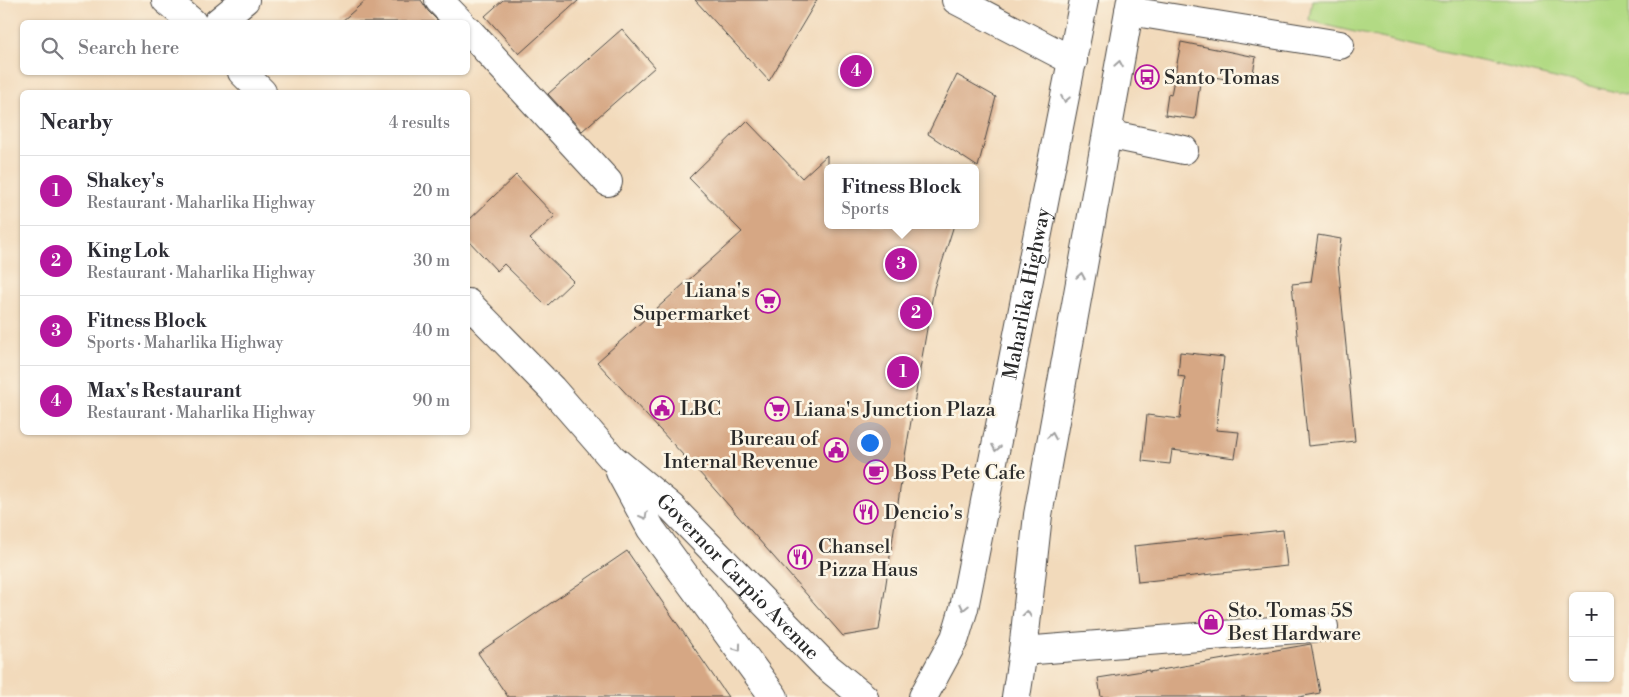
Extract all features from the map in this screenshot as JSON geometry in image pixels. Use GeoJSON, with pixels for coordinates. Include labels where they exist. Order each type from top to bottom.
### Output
{"type":"FeatureCollection","features":[{"type":"Feature","properties":{"kind":"main road"},"geometry":{"type":"LineString","coordinates":[[166,0],[190,20]]}},
{"type":"Feature","properties":{"kind":"main road"},"geometry":{"type":"LineString","coordinates":[[220,20],[245,0]]}},
{"type":"Feature","properties":{"kind":"main road"},"geometry":{"type":"LineString","coordinates":[[439,0],[458,20]]}},
{"type":"Feature","properties":{"kind":"main road"},"geometry":{"type":"LineString","coordinates":[[956,0],[1072,61]]}},
{"type":"Feature","properties":{"kind":"main road","name":"Maharlika Highway"},"geometry":{"type":"LineString","coordinates":[[923,697],[955,638],[964,608],[1084,0]]}},
{"type":"Feature","properties":{"kind":"main road"},"geometry":{"type":"LineString","coordinates":[[1016,697],[1038,515],[1130,6],[1340,45]]}},
{"type":"Feature","properties":{"kind":"main road"},"geometry":{"type":"LineString","coordinates":[[470,32],[608,182]]}},
{"type":"Feature","properties":{"kind":"main road"},"geometry":{"type":"LineString","coordinates":[[245,75],[260,90]]}},
{"type":"Feature","properties":{"kind":"main road"},"geometry":{"type":"LineString","coordinates":[[1107,134],[1184,150]]}},
{"type":"Feature","properties":{"kind":"main road","name":"Governor Carpio Avenue"},"geometry":{"type":"LineString","coordinates":[[470,305],[552,389],[612,458],[671,507],[826,666],[864,697]]}},
{"type":"Feature","properties":{"kind":"main road","name":"Governor Carpio Avenue"},"geometry":{"type":"LineString","coordinates":[[612,458],[651,529],[774,697]]}},
{"type":"Feature","properties":{"kind":"main road"},"geometry":{"type":"LineString","coordinates":[[1023,651],[1324,628]]}},
{"type":"Feature","properties":{"kind":"green space"},"geometry":{"type":"Polygon","coordinates":[[[1312,0],[1629,0],[1629,95],[1309,20],[1312,0]]]}},
{"type":"Feature","properties":{"kind":"building"},"geometry":{"type":"Polygon","coordinates":[[[366,0],[421,0],[437,20],[343,20],[366,0]]]}},
{"type":"Feature","properties":{"kind":"building"},"geometry":{"type":"Polygon","coordinates":[[[503,0],[579,0],[519,54],[485,16],[503,0]]]}},
{"type":"Feature","properties":{"kind":"building"},"geometry":{"type":"Polygon","coordinates":[[[695,0],[817,0],[769,81],[695,0]]]}},
{"type":"Feature","properties":{"kind":"building"},"geometry":{"type":"Polygon","coordinates":[[[622,29],[655,67],[582,131],[548,94],[622,29]]]}},
{"type":"Feature","properties":{"kind":"building"},"geometry":{"type":"Polygon","coordinates":[[[1181,42],[1256,57],[1251,83],[1201,75],[1195,119],[1165,115],[1168,94],[1171,95],[1181,42]]]}},
{"type":"Feature","properties":{"kind":"building"},"geometry":{"type":"Polygon","coordinates":[[[957,75],[996,97],[979,164],[973,164],[928,134],[957,75]]]}},
{"type":"Feature","properties":{"kind":"building","name":"Liana's Junction Plaza"},"geometry":{"type":"Polygon","coordinates":[[[747,121],[802,178],[827,155],[827,164],[824,164],[824,229],[953,229],[934,288],[905,456],[879,630],[843,636],[709,483],[597,362],[742,232],[689,178],[747,121]]]}},
{"type":"Feature","properties":{"kind":"building"},"geometry":{"type":"Polygon","coordinates":[[[516,175],[555,216],[530,239],[573,281],[547,306],[504,264],[497,271],[470,242],[470,219],[516,175]]]}},
{"type":"Feature","properties":{"kind":"building"},"geometry":{"type":"Polygon","coordinates":[[[1318,235],[1341,239],[1338,262],[1355,441],[1308,446],[1292,284],[1311,282],[1318,235]]]}},
{"type":"Feature","properties":{"kind":"building"},"geometry":{"type":"Polygon","coordinates":[[[1180,352],[1224,357],[1216,430],[1239,432],[1235,458],[1172,450],[1170,464],[1142,461],[1147,415],[1180,419],[1185,377],[1178,376],[1180,352]]]}},
{"type":"Feature","properties":{"kind":"building"},"geometry":{"type":"Polygon","coordinates":[[[1283,530],[1287,566],[1138,582],[1134,546],[1283,530]]]}},
{"type":"Feature","properties":{"kind":"building"},"geometry":{"type":"Polygon","coordinates":[[[627,551],[728,697],[508,697],[478,653],[627,551]]]}},
{"type":"Feature","properties":{"kind":"building"},"geometry":{"type":"Polygon","coordinates":[[[1311,644],[1320,693],[1299,697],[1101,697],[1098,678],[1149,670],[1149,672],[1311,644]]]}},
{"type":"Feature","properties":{"kind":"place","name":"Max's Restaurant"},"geometry":{"type":"Point","coordinates":[856,71]}},
{"type":"Feature","properties":{"kind":"place","name":"Santo Tomas"},"geometry":{"type":"Point","coordinates":[1147,77]}},
{"type":"Feature","properties":{"kind":"place","name":"Fitness Block"},"geometry":{"type":"Point","coordinates":[901,264]}},
{"type":"Feature","properties":{"kind":"place","name":"Liana's Supermarket"},"geometry":{"type":"Point","coordinates":[768,301]}},
{"type":"Feature","properties":{"kind":"place","name":"King Lok"},"geometry":{"type":"Point","coordinates":[916,313]}},
{"type":"Feature","properties":{"kind":"place","name":"Shakey's"},"geometry":{"type":"Point","coordinates":[903,372]}},
{"type":"Feature","properties":{"kind":"place","name":"LBC"},"geometry":{"type":"Point","coordinates":[662,408]}},
{"type":"Feature","properties":{"kind":"place","name":"Liana's Junction Plaza"},"geometry":{"type":"Point","coordinates":[777,409]}},
{"type":"Feature","properties":{"kind":"place","name":"Bureau of Internal Revenue"},"geometry":{"type":"Point","coordinates":[836,450]}},
{"type":"Feature","properties":{"kind":"place","name":"Boss Pete Cafe"},"geometry":{"type":"Point","coordinates":[876,472]}},
{"type":"Feature","properties":{"kind":"place","name":"Dencio's"},"geometry":{"type":"Point","coordinates":[866,512]}},
{"type":"Feature","properties":{"kind":"place","name":"Chansel Pizza Haus"},"geometry":{"type":"Point","coordinates":[800,557]}},
{"type":"Feature","properties":{"kind":"place","name":"Sto. Tomas 5S Best Hardware"},"geometry":{"type":"Point","coordinates":[1211,622]}}]}
